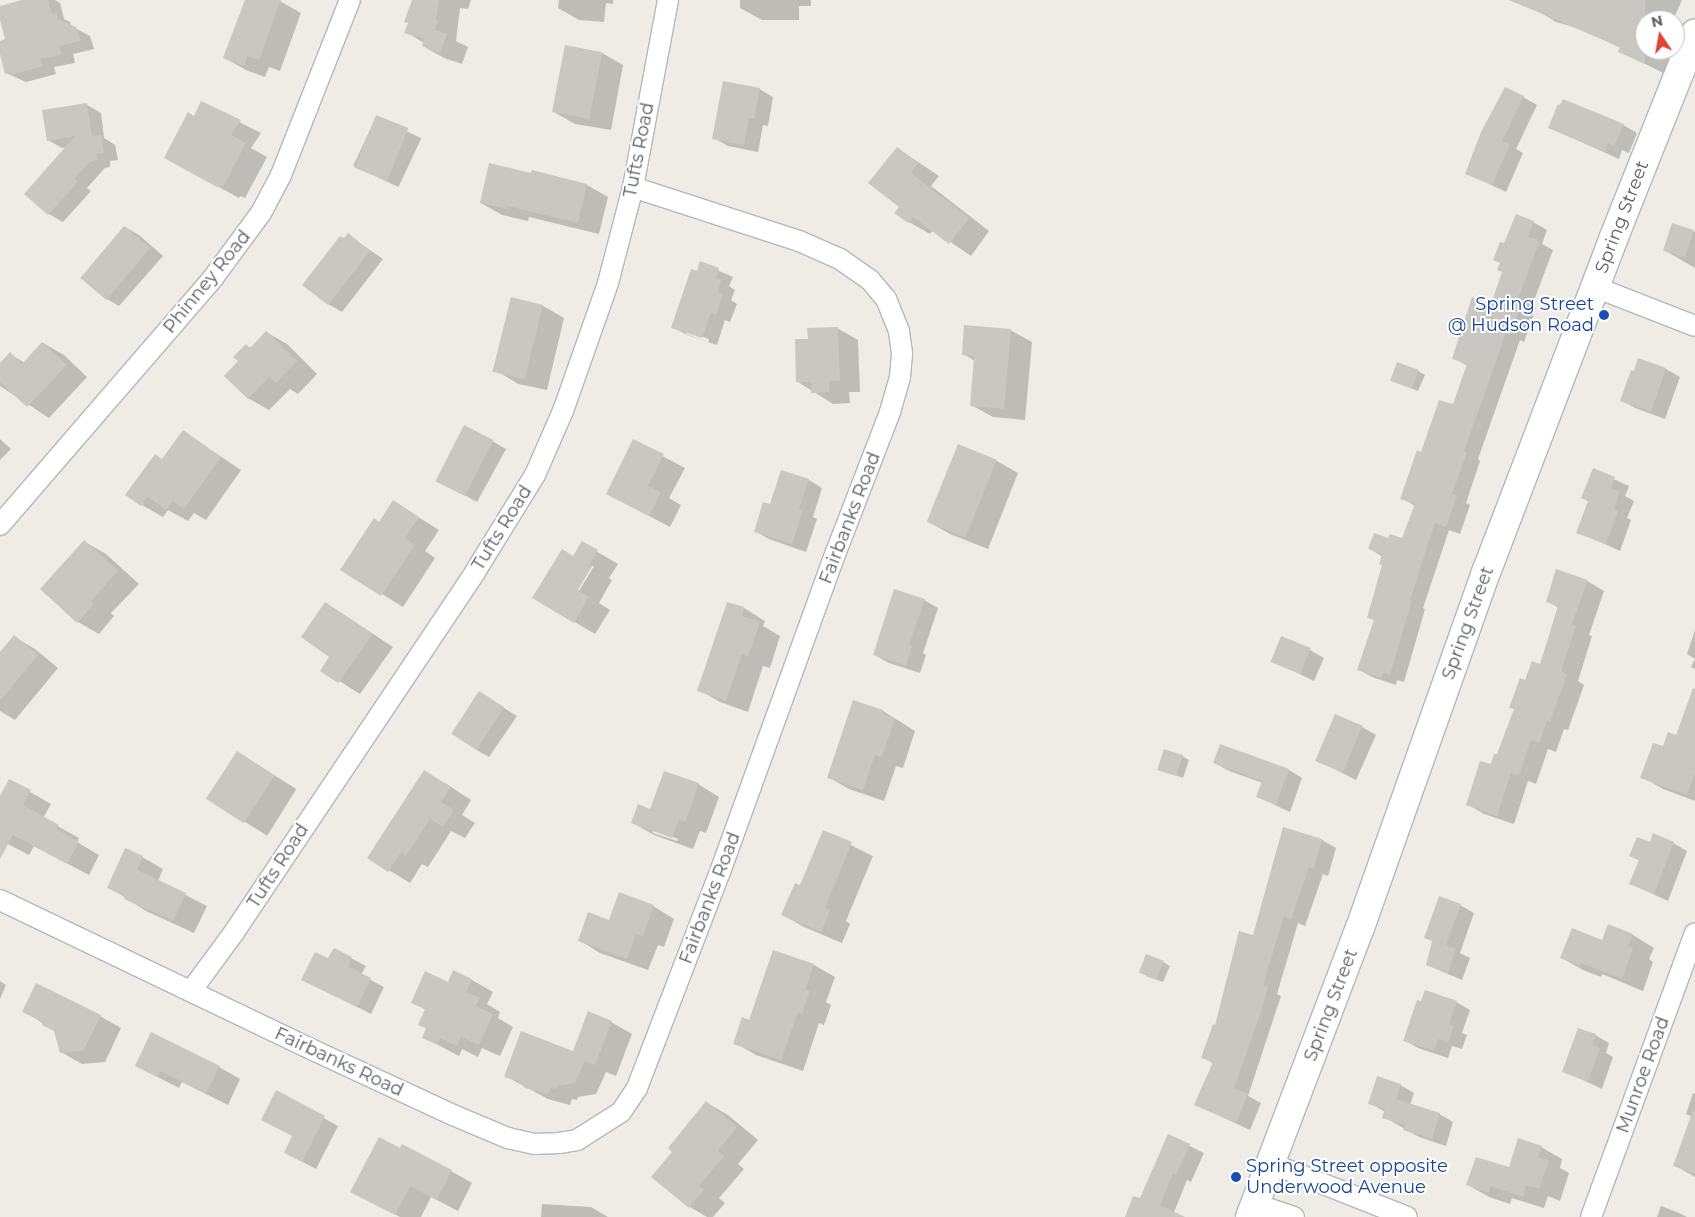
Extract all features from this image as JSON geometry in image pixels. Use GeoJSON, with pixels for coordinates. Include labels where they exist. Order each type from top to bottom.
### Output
{"type":"FeatureCollection","features":[{"type":"Feature","properties":{"kind":"main road","name":"Spring Street"},"geometry":{"type":"LineString","coordinates":[[1252,1210],[1360,928],[1487,570],[1695,33]]}},
{"type":"Feature","properties":{"kind":"street","name":"Phinney Road"},"geometry":{"type":"LineString","coordinates":[[0,525],[213,278],[261,213],[281,175],[350,0]]}},
{"type":"Feature","properties":{"kind":"street","name":"Tufts Road"},"geometry":{"type":"LineString","coordinates":[[191,991],[235,931],[470,580],[535,475],[563,410],[608,283],[633,186],[668,0]]}},
{"type":"Feature","properties":{"kind":"street","name":"Fairbanks Road"},"geometry":{"type":"LineString","coordinates":[[0,900],[453,1116],[508,1138],[534,1144],[576,1140],[621,1112],[637,1088],[720,872],[836,552],[890,412],[900,377],[902,353],[899,331],[886,299],[870,280],[840,259],[799,241],[633,186]]}},
{"type":"Feature","properties":{"kind":"street"},"geometry":{"type":"LineString","coordinates":[[1595,288],[1695,326]]}},
{"type":"Feature","properties":{"kind":"street","name":"Munroe Road"},"geometry":{"type":"LineString","coordinates":[[1591,1217],[1695,933]]}},
{"type":"Feature","properties":{"kind":"street"},"geometry":{"type":"LineString","coordinates":[[1270,1163],[1407,1217]]}},
{"type":"Feature","properties":{"kind":"street"},"geometry":{"type":"LineString","coordinates":[[1252,1210],[1294,1217]]}},
{"type":"Feature","properties":{"kind":"building"},"geometry":{"type":"Polygon","coordinates":[[[22,0],[48,0],[52,14],[57,13],[58,19],[76,27],[81,41],[59,46],[62,55],[40,59],[43,66],[11,75],[10,72],[5,74],[0,54],[0,41],[5,39],[0,20],[0,6],[22,0]]]}},
{"type":"Feature","properties":{"kind":"building"},"geometry":{"type":"Polygon","coordinates":[[[245,0],[281,0],[259,60],[247,56],[244,66],[223,58],[245,0]]]}},
{"type":"Feature","properties":{"kind":"building"},"geometry":{"type":"Polygon","coordinates":[[[412,0],[439,0],[436,20],[438,21],[435,30],[447,34],[440,53],[422,46],[424,39],[404,33],[408,23],[404,22],[412,0]]]}},
{"type":"Feature","properties":{"kind":"building"},"geometry":{"type":"Polygon","coordinates":[[[1509,0],[1645,0],[1645,10],[1635,10],[1635,60],[1618,52],[1620,47],[1509,0]]]}},
{"type":"Feature","properties":{"kind":"building"},"geometry":{"type":"Polygon","coordinates":[[[565,45],[602,52],[589,119],[552,112],[565,45]]]}},
{"type":"Feature","properties":{"kind":"building"},"geometry":{"type":"Polygon","coordinates":[[[1636,60],[1645,60],[1645,64],[1636,60]]]}},
{"type":"Feature","properties":{"kind":"building"},"geometry":{"type":"Polygon","coordinates":[[[723,81],[760,88],[754,119],[749,118],[744,145],[712,139],[723,81]]]}},
{"type":"Feature","properties":{"kind":"building"},"geometry":{"type":"Polygon","coordinates":[[[1505,87],[1524,96],[1502,141],[1510,144],[1492,185],[1465,174],[1481,132],[1505,87]]]}},
{"type":"Feature","properties":{"kind":"building"},"geometry":{"type":"Polygon","coordinates":[[[1563,99],[1624,124],[1614,146],[1608,143],[1605,152],[1548,128],[1558,104],[1560,105],[1563,99]]]}},
{"type":"Feature","properties":{"kind":"building"},"geometry":{"type":"Polygon","coordinates":[[[201,101],[241,120],[231,135],[246,143],[223,187],[219,185],[217,187],[164,158],[188,112],[194,116],[201,101]]]}},
{"type":"Feature","properties":{"kind":"building"},"geometry":{"type":"Polygon","coordinates":[[[87,103],[92,136],[102,135],[104,153],[96,154],[97,160],[91,161],[74,179],[78,182],[48,215],[24,194],[75,136],[47,141],[42,110],[87,103]]]}},
{"type":"Feature","properties":{"kind":"building"},"geometry":{"type":"Polygon","coordinates":[[[376,115],[408,128],[387,181],[355,168],[376,115]]]}},
{"type":"Feature","properties":{"kind":"building"},"geometry":{"type":"Polygon","coordinates":[[[897,147],[918,163],[911,173],[969,218],[949,244],[913,217],[908,223],[894,213],[899,207],[868,183],[897,147]]]}},
{"type":"Feature","properties":{"kind":"building"},"geometry":{"type":"Polygon","coordinates":[[[489,163],[531,173],[532,170],[587,184],[578,223],[508,206],[507,209],[480,203],[489,163]]]}},
{"type":"Feature","properties":{"kind":"building"},"geometry":{"type":"Polygon","coordinates":[[[1516,214],[1534,221],[1528,237],[1540,241],[1518,298],[1523,299],[1510,335],[1506,333],[1464,451],[1467,452],[1452,494],[1457,496],[1446,527],[1435,523],[1410,600],[1412,600],[1390,675],[1383,673],[1381,678],[1357,670],[1374,620],[1367,618],[1382,565],[1379,564],[1382,554],[1368,549],[1374,533],[1388,538],[1390,534],[1402,538],[1415,504],[1400,499],[1417,450],[1421,452],[1439,400],[1453,404],[1467,364],[1452,359],[1472,297],[1491,304],[1502,272],[1497,270],[1500,263],[1493,260],[1500,242],[1504,243],[1516,214]]]}},
{"type":"Feature","properties":{"kind":"building"},"geometry":{"type":"Polygon","coordinates":[[[1672,223],[1694,230],[1685,258],[1663,251],[1672,223]]]}},
{"type":"Feature","properties":{"kind":"building"},"geometry":{"type":"Polygon","coordinates":[[[124,226],[150,248],[106,300],[80,278],[124,226]]]}},
{"type":"Feature","properties":{"kind":"building"},"geometry":{"type":"Polygon","coordinates":[[[348,233],[370,251],[328,305],[302,285],[340,236],[344,238],[348,233]]]}},
{"type":"Feature","properties":{"kind":"building"},"geometry":{"type":"Polygon","coordinates":[[[700,261],[719,268],[716,278],[721,280],[718,292],[723,294],[716,315],[711,313],[702,338],[671,328],[691,269],[697,271],[700,261]]]}},
{"type":"Feature","properties":{"kind":"building"},"geometry":{"type":"Polygon","coordinates":[[[511,297],[543,305],[524,380],[492,372],[511,297]]]}},
{"type":"Feature","properties":{"kind":"building"},"geometry":{"type":"Polygon","coordinates":[[[964,325],[1011,329],[1004,409],[970,406],[974,356],[962,355],[964,325]]]}},
{"type":"Feature","properties":{"kind":"building"},"geometry":{"type":"Polygon","coordinates":[[[838,327],[840,381],[829,381],[829,392],[811,393],[811,382],[796,382],[795,339],[808,339],[807,328],[838,327]]]}},
{"type":"Feature","properties":{"kind":"building"},"geometry":{"type":"Polygon","coordinates":[[[266,331],[297,361],[276,383],[269,377],[248,399],[224,376],[238,361],[233,357],[246,344],[250,348],[266,331]]]}},
{"type":"Feature","properties":{"kind":"building"},"geometry":{"type":"Polygon","coordinates":[[[42,342],[67,365],[27,407],[0,382],[0,363],[10,352],[22,364],[42,342]]]}},
{"type":"Feature","properties":{"kind":"building"},"geometry":{"type":"Polygon","coordinates":[[[1638,358],[1666,368],[1651,412],[1620,401],[1631,370],[1634,371],[1638,358]]]}},
{"type":"Feature","properties":{"kind":"building"},"geometry":{"type":"Polygon","coordinates":[[[1397,362],[1419,370],[1412,389],[1390,381],[1397,362]]]}},
{"type":"Feature","properties":{"kind":"building"},"geometry":{"type":"Polygon","coordinates":[[[464,425],[493,440],[465,496],[435,481],[464,425]]]}},
{"type":"Feature","properties":{"kind":"building"},"geometry":{"type":"Polygon","coordinates":[[[183,430],[221,457],[184,509],[173,501],[166,510],[148,497],[141,506],[125,495],[155,454],[162,459],[183,430]]]}},
{"type":"Feature","properties":{"kind":"building"},"geometry":{"type":"Polygon","coordinates":[[[633,439],[664,454],[648,486],[661,492],[649,516],[606,494],[633,439]]]}},
{"type":"Feature","properties":{"kind":"building"},"geometry":{"type":"Polygon","coordinates":[[[958,444],[997,460],[965,538],[927,522],[958,444]]]}},
{"type":"Feature","properties":{"kind":"building"},"geometry":{"type":"Polygon","coordinates":[[[1593,468],[1615,477],[1611,488],[1620,492],[1614,509],[1618,511],[1606,544],[1576,533],[1588,501],[1581,498],[1593,468]]]}},
{"type":"Feature","properties":{"kind":"building"},"geometry":{"type":"Polygon","coordinates":[[[781,470],[809,479],[799,509],[803,510],[792,544],[754,532],[763,502],[770,504],[781,470]]]}},
{"type":"Feature","properties":{"kind":"building"},"geometry":{"type":"Polygon","coordinates":[[[393,500],[419,517],[405,538],[415,545],[381,596],[340,570],[374,518],[379,522],[393,500]]]}},
{"type":"Feature","properties":{"kind":"building"},"geometry":{"type":"Polygon","coordinates":[[[84,540],[118,571],[91,601],[94,604],[77,623],[40,589],[84,540]]]}},
{"type":"Feature","properties":{"kind":"building"},"geometry":{"type":"Polygon","coordinates":[[[582,541],[598,550],[589,565],[592,566],[578,590],[589,597],[574,623],[532,598],[562,549],[573,556],[582,541]]]}},
{"type":"Feature","properties":{"kind":"building"},"geometry":{"type":"Polygon","coordinates":[[[1556,569],[1588,580],[1572,624],[1576,626],[1561,671],[1567,674],[1550,722],[1547,720],[1539,743],[1531,740],[1519,776],[1511,773],[1497,816],[1466,805],[1480,761],[1491,764],[1494,754],[1497,754],[1514,709],[1509,708],[1520,678],[1525,680],[1532,661],[1540,664],[1558,606],[1546,602],[1556,569]]]}},
{"type":"Feature","properties":{"kind":"building"},"geometry":{"type":"Polygon","coordinates":[[[894,589],[925,599],[909,645],[912,646],[906,666],[873,655],[894,589]]]}},
{"type":"Feature","properties":{"kind":"building"},"geometry":{"type":"Polygon","coordinates":[[[325,602],[373,634],[338,683],[320,671],[329,657],[301,637],[325,602]]]}},
{"type":"Feature","properties":{"kind":"building"},"geometry":{"type":"Polygon","coordinates":[[[727,602],[744,607],[742,616],[760,622],[748,657],[742,654],[726,701],[697,691],[727,602]]]}},
{"type":"Feature","properties":{"kind":"building"},"geometry":{"type":"Polygon","coordinates":[[[14,635],[38,655],[0,701],[0,652],[14,635]]]}},
{"type":"Feature","properties":{"kind":"building"},"geometry":{"type":"Polygon","coordinates":[[[1281,636],[1311,648],[1300,674],[1271,662],[1281,636]]]}},
{"type":"Feature","properties":{"kind":"building"},"geometry":{"type":"Polygon","coordinates":[[[1693,688],[1695,689],[1695,773],[1687,795],[1640,778],[1653,743],[1663,746],[1668,732],[1676,735],[1693,688]]]}},
{"type":"Feature","properties":{"kind":"building"},"geometry":{"type":"Polygon","coordinates":[[[479,691],[504,707],[476,750],[451,734],[479,691]]]}},
{"type":"Feature","properties":{"kind":"building"},"geometry":{"type":"Polygon","coordinates":[[[853,700],[883,710],[882,714],[895,718],[882,757],[875,755],[863,790],[827,778],[853,700]]]}},
{"type":"Feature","properties":{"kind":"building"},"geometry":{"type":"Polygon","coordinates":[[[1335,714],[1363,726],[1343,773],[1315,761],[1335,714]]]}},
{"type":"Feature","properties":{"kind":"building"},"geometry":{"type":"Polygon","coordinates":[[[1220,744],[1289,769],[1276,805],[1256,797],[1262,781],[1213,763],[1220,744]]]}},
{"type":"Feature","properties":{"kind":"building"},"geometry":{"type":"Polygon","coordinates":[[[1164,749],[1183,755],[1176,776],[1157,770],[1164,749]]]}},
{"type":"Feature","properties":{"kind":"building"},"geometry":{"type":"Polygon","coordinates":[[[237,751],[275,776],[244,823],[206,799],[237,751]]]}},
{"type":"Feature","properties":{"kind":"building"},"geometry":{"type":"Polygon","coordinates":[[[424,770],[451,787],[441,802],[454,810],[443,827],[430,819],[406,856],[401,852],[388,872],[367,858],[424,770]]]}},
{"type":"Feature","properties":{"kind":"building"},"geometry":{"type":"Polygon","coordinates":[[[664,771],[699,783],[685,822],[679,819],[672,838],[631,823],[638,804],[650,809],[664,771]]]}},
{"type":"Feature","properties":{"kind":"building"},"geometry":{"type":"Polygon","coordinates":[[[9,779],[31,790],[23,805],[59,825],[56,829],[79,842],[67,864],[13,835],[0,859],[0,796],[9,779]]]}},
{"type":"Feature","properties":{"kind":"building"},"geometry":{"type":"Polygon","coordinates":[[[1283,827],[1322,839],[1314,869],[1309,867],[1291,919],[1284,916],[1263,985],[1268,987],[1261,1012],[1234,1088],[1248,1094],[1236,1123],[1194,1105],[1213,1062],[1201,1058],[1213,1024],[1215,1025],[1239,931],[1253,935],[1283,827]]]}},
{"type":"Feature","properties":{"kind":"building"},"geometry":{"type":"Polygon","coordinates":[[[823,830],[852,842],[825,908],[830,910],[821,932],[781,915],[795,883],[800,885],[823,830]]]}},
{"type":"Feature","properties":{"kind":"building"},"geometry":{"type":"Polygon","coordinates":[[[1653,833],[1674,842],[1654,894],[1629,884],[1639,860],[1629,856],[1637,837],[1650,842],[1653,833]]]}},
{"type":"Feature","properties":{"kind":"building"},"geometry":{"type":"Polygon","coordinates":[[[125,848],[143,856],[137,870],[186,893],[173,921],[124,899],[125,896],[107,888],[125,848]]]}},
{"type":"Feature","properties":{"kind":"building"},"geometry":{"type":"Polygon","coordinates":[[[619,892],[654,905],[643,936],[636,934],[627,959],[578,941],[588,912],[609,920],[619,892]]]}},
{"type":"Feature","properties":{"kind":"building"},"geometry":{"type":"Polygon","coordinates":[[[1439,896],[1461,904],[1446,945],[1456,949],[1448,973],[1426,965],[1432,941],[1424,938],[1439,896]]]}},
{"type":"Feature","properties":{"kind":"building"},"geometry":{"type":"Polygon","coordinates":[[[1608,924],[1633,934],[1628,947],[1633,948],[1622,979],[1581,963],[1580,966],[1560,958],[1572,928],[1602,940],[1608,924]]]}},
{"type":"Feature","properties":{"kind":"building"},"geometry":{"type":"Polygon","coordinates":[[[334,948],[352,957],[348,967],[371,978],[357,1007],[301,980],[315,952],[328,958],[334,948]]]}},
{"type":"Feature","properties":{"kind":"building"},"geometry":{"type":"Polygon","coordinates":[[[773,950],[814,964],[805,990],[810,991],[802,1014],[798,1012],[781,1060],[733,1044],[742,1017],[749,1020],[773,950]]]}},
{"type":"Feature","properties":{"kind":"building"},"geometry":{"type":"Polygon","coordinates":[[[1146,954],[1164,961],[1157,979],[1139,973],[1146,954]]]}},
{"type":"Feature","properties":{"kind":"building"},"geometry":{"type":"Polygon","coordinates":[[[453,970],[472,979],[466,992],[480,998],[476,1006],[493,1014],[479,1045],[461,1037],[457,1046],[440,1038],[438,1045],[422,1038],[426,1028],[418,1025],[425,1009],[411,1003],[425,971],[448,982],[453,970]]]}},
{"type":"Feature","properties":{"kind":"building"},"geometry":{"type":"Polygon","coordinates":[[[36,983],[101,1015],[83,1051],[60,1053],[54,1031],[42,1025],[43,1022],[22,1012],[36,983]]]}},
{"type":"Feature","properties":{"kind":"building"},"geometry":{"type":"Polygon","coordinates":[[[1425,990],[1457,1001],[1449,1024],[1454,1026],[1448,1042],[1438,1039],[1434,1051],[1403,1041],[1417,1000],[1421,1001],[1425,990]]]}},
{"type":"Feature","properties":{"kind":"building"},"geometry":{"type":"Polygon","coordinates":[[[588,1011],[612,1021],[595,1065],[585,1061],[575,1083],[557,1086],[556,1089],[551,1088],[548,1094],[525,1088],[518,1081],[504,1077],[521,1031],[573,1051],[588,1011]]]}},
{"type":"Feature","properties":{"kind":"building"},"geometry":{"type":"Polygon","coordinates":[[[1578,1028],[1596,1034],[1592,1045],[1600,1048],[1588,1082],[1562,1072],[1578,1028]]]}},
{"type":"Feature","properties":{"kind":"building"},"geometry":{"type":"Polygon","coordinates":[[[151,1032],[220,1066],[206,1093],[160,1071],[157,1077],[135,1066],[151,1032]]]}},
{"type":"Feature","properties":{"kind":"building"},"geometry":{"type":"Polygon","coordinates":[[[1377,1076],[1401,1084],[1396,1099],[1440,1113],[1432,1139],[1403,1130],[1405,1125],[1382,1118],[1385,1109],[1368,1104],[1377,1076]]]}},
{"type":"Feature","properties":{"kind":"building"},"geometry":{"type":"Polygon","coordinates":[[[276,1090],[325,1116],[302,1162],[284,1153],[292,1136],[261,1120],[276,1090]]]}},
{"type":"Feature","properties":{"kind":"building"},"geometry":{"type":"Polygon","coordinates":[[[706,1101],[737,1127],[718,1151],[724,1156],[699,1186],[704,1190],[689,1208],[651,1177],[672,1152],[668,1148],[706,1101]]]}},
{"type":"Feature","properties":{"kind":"building"},"geometry":{"type":"Polygon","coordinates":[[[1693,1110],[1695,1111],[1695,1174],[1673,1166],[1693,1110]]]}},
{"type":"Feature","properties":{"kind":"building"},"geometry":{"type":"Polygon","coordinates":[[[1168,1134],[1190,1144],[1176,1175],[1173,1173],[1160,1205],[1185,1217],[1125,1217],[1133,1196],[1140,1198],[1168,1134]]]}},
{"type":"Feature","properties":{"kind":"building"},"geometry":{"type":"Polygon","coordinates":[[[379,1137],[400,1148],[402,1144],[452,1170],[437,1200],[410,1186],[395,1215],[350,1192],[379,1137]]]}},
{"type":"Feature","properties":{"kind":"building"},"geometry":{"type":"Polygon","coordinates":[[[1518,1138],[1542,1146],[1538,1157],[1549,1160],[1539,1189],[1526,1185],[1523,1197],[1491,1186],[1489,1193],[1466,1185],[1476,1157],[1509,1167],[1518,1138]]]}},
{"type":"Feature","properties":{"kind":"place","name":"Spring Street @ Hudson Road"},"geometry":{"type":"Point","coordinates":[1604,315]}},
{"type":"Feature","properties":{"kind":"place","name":"Spring Street opposite Underwood Avenue"},"geometry":{"type":"Point","coordinates":[1236,1177]}}]}
